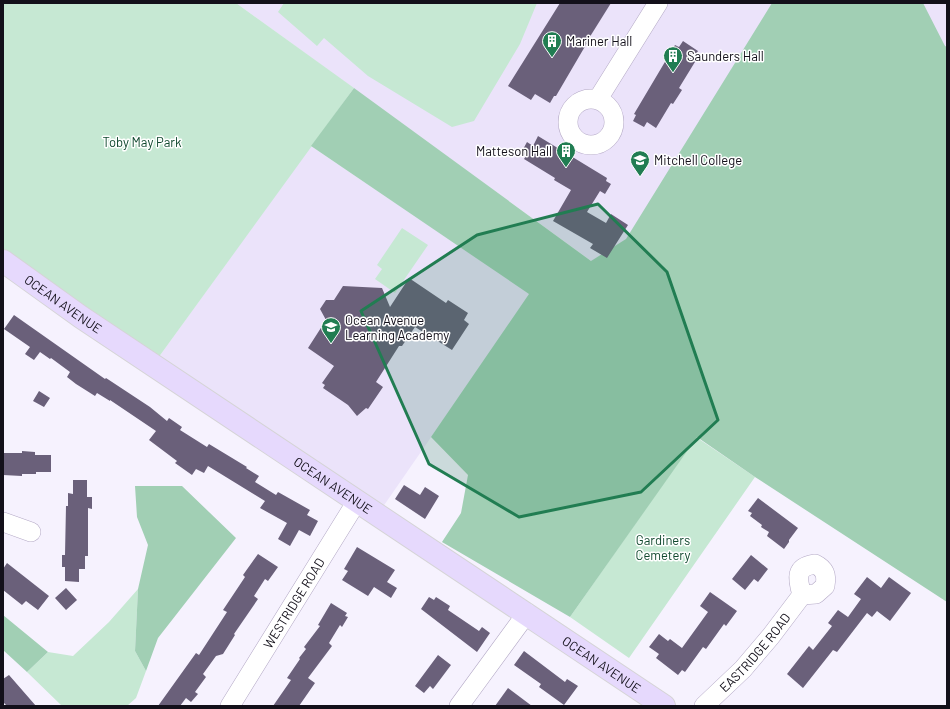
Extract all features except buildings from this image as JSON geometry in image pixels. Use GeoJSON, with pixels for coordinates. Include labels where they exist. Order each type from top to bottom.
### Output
{"type":"FeatureCollection","features":[{"type":"Feature","properties":{"kind":"main road","name":"OCEAN AVENUE"},"geometry":{"type":"LineString","coordinates":[[3,261],[81,317],[664,706]]}},
{"type":"Feature","properties":{"kind":"street"},"geometry":{"type":"LineString","coordinates":[[598,99],[658,3]]}},
{"type":"Feature","properties":{"kind":"street","name":"WESTRIDGE ROAD"},"geometry":{"type":"LineString","coordinates":[[230,706],[357,501]]}},
{"type":"Feature","properties":{"kind":"street"},"geometry":{"type":"LineString","coordinates":[[3,522],[31,532]]}},
{"type":"Feature","properties":{"kind":"street","name":"EASTRIDGE ROAD"},"geometry":{"type":"LineString","coordinates":[[704,706],[743,669],[771,636],[802,594]]}},
{"type":"Feature","properties":{"kind":"street"},"geometry":{"type":"LineString","coordinates":[[459,706],[527,614]]}},
{"type":"Feature","properties":{"kind":"highlighted area"},"geometry":{"type":"Polygon","coordinates":[[[598,204],[667,272],[718,420],[641,492],[519,517],[429,464],[361,311],[477,235],[598,204]]]}},
{"type":"Feature","properties":{"kind":"shaded area","name":"Mitchell College"},"geometry":{"type":"Polygon","coordinates":[[[236,3],[947,3],[947,92],[674,321],[236,3]]]}},
{"type":"Feature","properties":{"kind":"shaded area","name":"Ocean Avenue Learning Academy"},"geometry":{"type":"Polygon","coordinates":[[[311,146],[530,294],[378,514],[153,365],[311,146]]]}},
{"type":"Feature","properties":{"kind":"green space","name":"Toby May Park"},"geometry":{"type":"Polygon","coordinates":[[[3,3],[236,3],[354,88],[153,365],[3,261],[3,3]]]}},
{"type":"Feature","properties":{"kind":"green space"},"geometry":{"type":"Polygon","coordinates":[[[284,3],[537,3],[520,44],[474,121],[452,127],[368,76],[324,38],[317,46],[278,12],[284,3]]]}},
{"type":"Feature","properties":{"kind":"green space"},"geometry":{"type":"Polygon","coordinates":[[[772,3],[923,3],[945,46],[947,47],[947,602],[755,477],[697,437],[570,617],[442,542],[461,513],[468,475],[431,437],[529,294],[311,146],[354,88],[591,261],[626,239],[772,3]]]}},
{"type":"Feature","properties":{"kind":"green space"},"geometry":{"type":"Polygon","coordinates":[[[402,228],[428,245],[395,293],[375,279],[382,269],[377,265],[402,228]]]}},
{"type":"Feature","properties":{"kind":"green space","name":"Gardiners Cemetery"},"geometry":{"type":"Polygon","coordinates":[[[696,437],[755,477],[629,658],[570,617],[696,437]]]}},
{"type":"Feature","properties":{"kind":"green space"},"geometry":{"type":"Polygon","coordinates":[[[135,486],[182,486],[236,538],[158,638],[146,671],[135,651],[138,589],[148,545],[137,517],[135,486]]]}},
{"type":"Feature","properties":{"kind":"green space"},"geometry":{"type":"Polygon","coordinates":[[[138,589],[135,651],[146,671],[136,698],[127,706],[62,706],[27,672],[48,652],[73,656],[109,622],[138,589]]]}},
{"type":"Feature","properties":{"kind":"green space"},"geometry":{"type":"Polygon","coordinates":[[[3,615],[48,652],[27,672],[3,650],[3,615]]]}},
{"type":"Feature","properties":{"kind":"place","name":"Mariner Hall"},"geometry":{"type":"Point","coordinates":[552,58]}},
{"type":"Feature","properties":{"kind":"place","name":"Saunders Hall"},"geometry":{"type":"Point","coordinates":[673,73]}},
{"type":"Feature","properties":{"kind":"place","name":"Matteson Hall"},"geometry":{"type":"Point","coordinates":[566,168]}},
{"type":"Feature","properties":{"kind":"place","name":"Mitchell College"},"geometry":{"type":"Point","coordinates":[640,177]}},
{"type":"Feature","properties":{"kind":"place","name":"Ocean Avenue Learning Academy"},"geometry":{"type":"Point","coordinates":[331,344]}}]}
